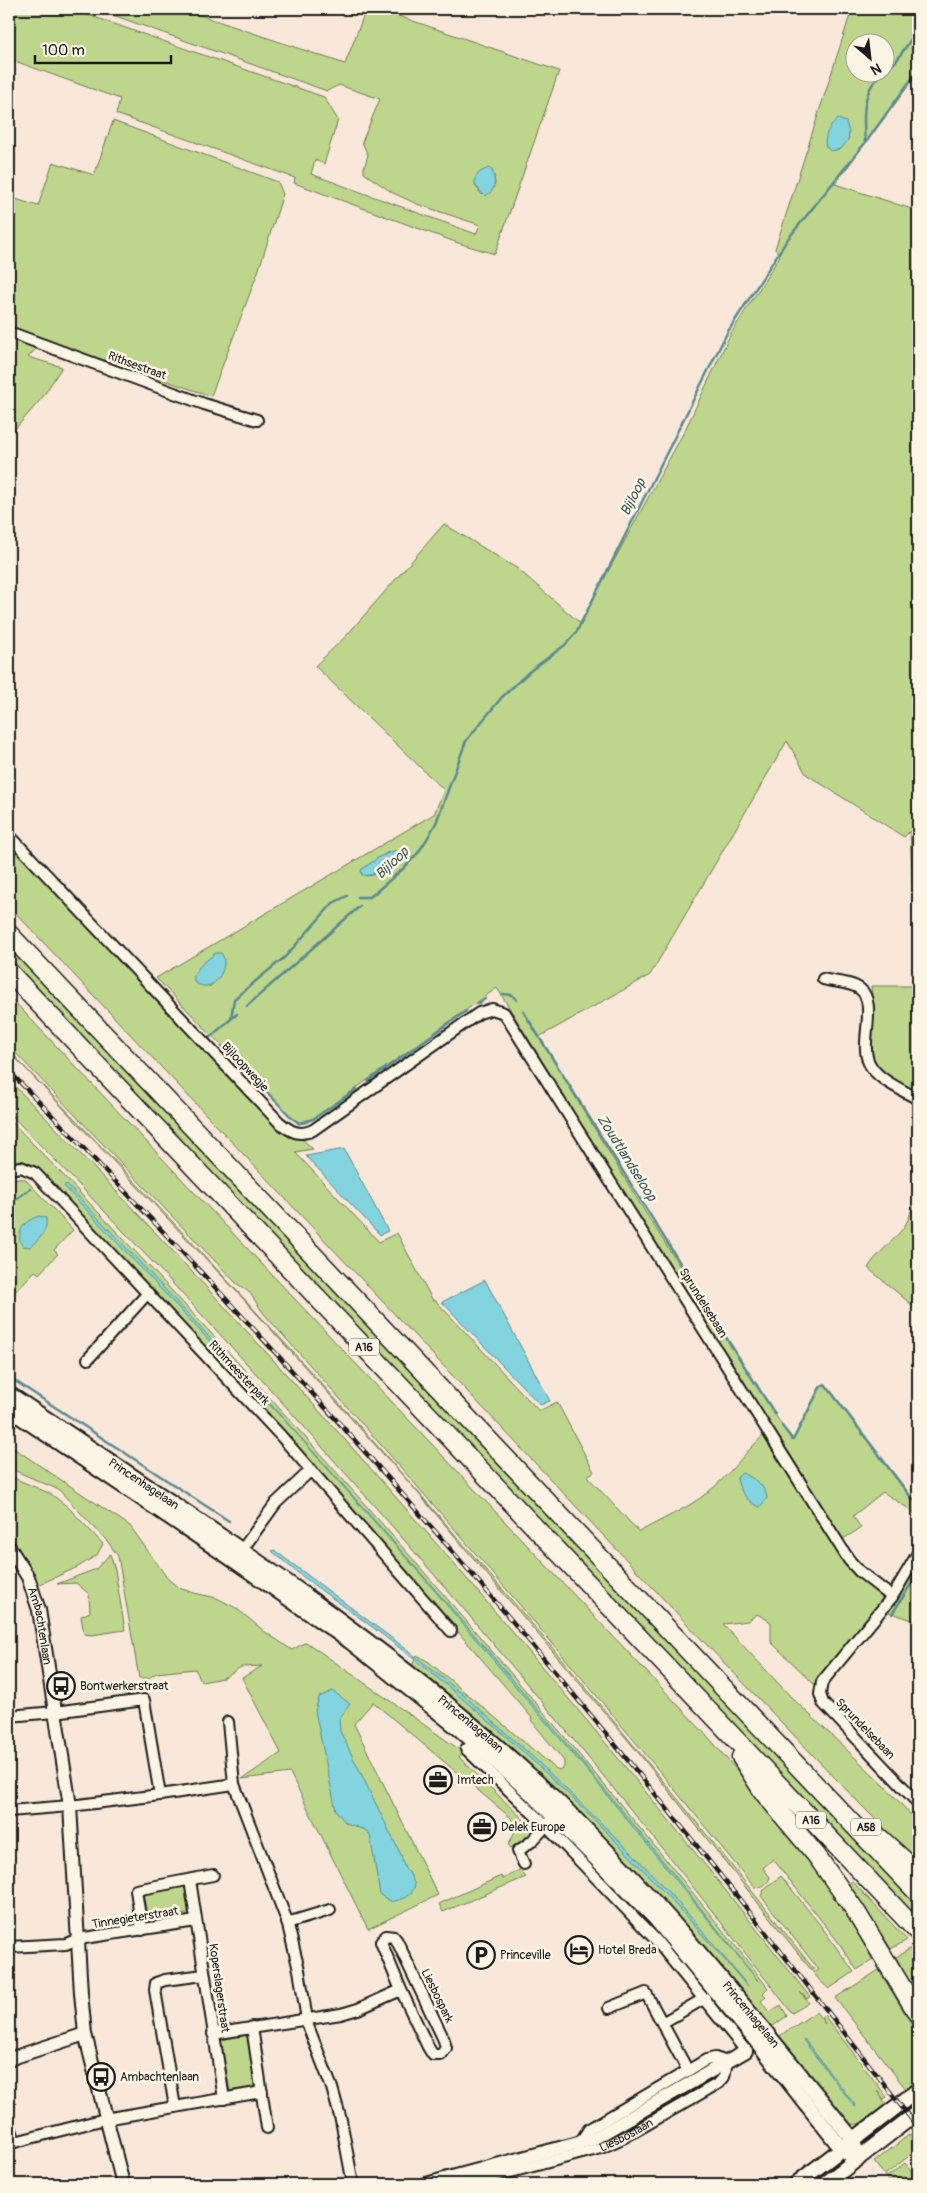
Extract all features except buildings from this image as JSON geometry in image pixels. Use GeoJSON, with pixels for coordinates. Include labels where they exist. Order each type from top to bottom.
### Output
{"type":"FeatureCollection","features":[{"type":"Feature","properties":{"kind":"highway","name":"A16"},"geometry":{"type":"LineString","coordinates":[[9,934],[918,1893]]}},
{"type":"Feature","properties":{"kind":"highway","name":"A16"},"geometry":{"type":"LineString","coordinates":[[9,972],[918,1932]]}},
{"type":"Feature","properties":{"kind":"highway","name":"A16"},"geometry":{"type":"LineString","coordinates":[[719,1723],[764,1793],[816,1856],[856,1910],[918,2014]]}},
{"type":"Feature","properties":{"kind":"highway","name":"A58"},"geometry":{"type":"LineString","coordinates":[[812,1783],[894,1849],[918,1873]]}},
{"type":"Feature","properties":{"kind":"main road","name":"Princenhagelaan"},"geometry":{"type":"LineString","coordinates":[[9,1394],[239,1555],[394,1674],[468,1737],[554,1816],[652,1898],[716,1970],[853,2140]]}},
{"type":"Feature","properties":{"kind":"main road","name":"Princenhagelaan"},"geometry":{"type":"LineString","coordinates":[[9,1409],[239,1555]]}},
{"type":"Feature","properties":{"kind":"main road","name":"Princenhagelaan"},"geometry":{"type":"LineString","coordinates":[[554,1816],[655,1918],[759,2044],[842,2149],[858,2159]]}},
{"type":"Feature","properties":{"kind":"main road"},"geometry":{"type":"LineString","coordinates":[[796,2184],[918,2090]]}},
{"type":"Feature","properties":{"kind":"main road"},"geometry":{"type":"LineString","coordinates":[[825,2184],[918,2112]]}},
{"type":"Feature","properties":{"kind":"main road"},"geometry":{"type":"LineString","coordinates":[[853,2140],[858,2159]]}},
{"type":"Feature","properties":{"kind":"street","name":"Rithsestraat"},"geometry":{"type":"LineString","coordinates":[[9,332],[204,404],[257,420]]}},
{"type":"Feature","properties":{"kind":"street","name":"Bijloopwegje"},"geometry":{"type":"LineString","coordinates":[[9,835],[279,1122],[294,1133],[303,1134],[313,1130],[479,1013],[492,1008],[504,1013]]}},
{"type":"Feature","properties":{"kind":"street"},"geometry":{"type":"LineString","coordinates":[[823,979],[854,986],[862,992],[868,1008],[865,1048],[869,1063],[877,1073],[918,1099]]}},
{"type":"Feature","properties":{"kind":"street","name":"Sprundelsebaan"},"geometry":{"type":"LineString","coordinates":[[504,1013],[850,1560],[859,1571],[892,1597]]}},
{"type":"Feature","properties":{"kind":"street","name":"Rithmeesterpark"},"geometry":{"type":"LineString","coordinates":[[9,1169],[21,1167],[34,1173],[148,1293],[311,1470],[452,1631]]}},
{"type":"Feature","properties":{"kind":"street"},"geometry":{"type":"LineString","coordinates":[[88,1359],[148,1293]]}},
{"type":"Feature","properties":{"kind":"street"},"geometry":{"type":"LineString","coordinates":[[239,1555],[276,1503],[311,1470]]}},
{"type":"Feature","properties":{"kind":"street","name":"Ambachtenlaan"},"geometry":{"type":"LineString","coordinates":[[9,1547],[24,1568],[36,1598],[70,1806],[80,1993],[85,2034],[123,2184]]}},
{"type":"Feature","properties":{"kind":"street","name":"Sprundelsebaan"},"geometry":{"type":"LineString","coordinates":[[918,1553],[892,1597],[822,1682],[820,1694],[822,1703],[918,1803]]}},
{"type":"Feature","properties":{"kind":"street"},"geometry":{"type":"LineString","coordinates":[[9,1716],[144,1700],[160,1794]]}},
{"type":"Feature","properties":{"kind":"street"},"geometry":{"type":"LineString","coordinates":[[228,1722],[234,1784],[287,1924],[299,1970],[308,2026],[332,2088],[341,2120],[352,2184]]}},
{"type":"Feature","properties":{"kind":"street","name":"Princenhagelaan"},"geometry":{"type":"LineString","coordinates":[[466,1749],[554,1816],[746,2051]]}},
{"type":"Feature","properties":{"kind":"street"},"geometry":{"type":"LineString","coordinates":[[9,1811],[70,1806],[234,1784]]}},
{"type":"Feature","properties":{"kind":"street"},"geometry":{"type":"LineString","coordinates":[[524,1864],[518,1851],[532,1841],[554,1816]]}},
{"type":"Feature","properties":{"kind":"street"},"geometry":{"type":"LineString","coordinates":[[142,1930],[136,1890],[213,1876]]}},
{"type":"Feature","properties":{"kind":"street","name":"Koperslagerstraat"},"geometry":{"type":"LineString","coordinates":[[190,1880],[212,2034],[224,2099]]}},
{"type":"Feature","properties":{"kind":"street"},"geometry":{"type":"LineString","coordinates":[[287,1924],[330,1910]]}},
{"type":"Feature","properties":{"kind":"street","name":"Tinnegieterstraat"},"geometry":{"type":"LineString","coordinates":[[9,1947],[66,1944],[78,1939],[196,1921]]}},
{"type":"Feature","properties":{"kind":"street","name":"Liesbospark"},"geometry":{"type":"LineString","coordinates":[[386,1936],[394,1937],[397,1941],[444,2040],[446,2048],[441,2055],[433,2054],[428,2047],[401,1990],[381,1942],[386,1936]]}},
{"type":"Feature","properties":{"kind":"street"},"geometry":{"type":"LineString","coordinates":[[175,2108],[154,1990],[156,1983],[164,1980],[204,1975]]}},
{"type":"Feature","properties":{"kind":"street"},"geometry":{"type":"LineString","coordinates":[[212,2034],[358,2009],[401,1990]]}},
{"type":"Feature","properties":{"kind":"street"},"geometry":{"type":"LineString","coordinates":[[608,2008],[646,1993],[688,2070]]}},
{"type":"Feature","properties":{"kind":"street"},"geometry":{"type":"LineString","coordinates":[[662,2022],[704,1998]]}},
{"type":"Feature","properties":{"kind":"street"},"geometry":{"type":"LineString","coordinates":[[252,2027],[267,2128]]}},
{"type":"Feature","properties":{"kind":"street"},"geometry":{"type":"LineString","coordinates":[[9,2059],[85,2034]]}},
{"type":"Feature","properties":{"kind":"street","name":"Liesboslaan"},"geometry":{"type":"LineString","coordinates":[[465,2184],[606,2133],[746,2051]]}},
{"type":"Feature","properties":{"kind":"street","name":"Liesboslaan"},"geometry":{"type":"LineString","coordinates":[[579,2144],[589,2128],[688,2070],[710,2059],[727,2062]]}},
{"type":"Feature","properties":{"kind":"street","name":"Liesboslaan"},"geometry":{"type":"LineString","coordinates":[[426,2184],[449,2181],[592,2151],[625,2137],[719,2083],[724,2077],[727,2062]]}},
{"type":"Feature","properties":{"kind":"street"},"geometry":{"type":"LineString","coordinates":[[9,2123],[12,2143],[105,2119],[262,2092]]}},
{"type":"Feature","properties":{"kind":"green space"},"geometry":{"type":"Polygon","coordinates":[[[9,9],[71,9],[324,97],[338,120],[324,164],[315,160],[311,174],[476,234],[480,225],[417,204],[393,193],[364,173],[368,155],[362,142],[380,99],[339,85],[327,91],[107,13],[108,9],[182,9],[345,64],[366,9],[378,9],[559,71],[495,254],[458,243],[294,183],[295,178],[116,114],[120,99],[9,59],[9,9]],[[494,175],[475,185],[482,195],[495,184],[494,175]]]}},
{"type":"Feature","properties":{"kind":"green space"},"geometry":{"type":"Polygon","coordinates":[[[852,9],[918,9],[918,73],[835,184],[918,211],[918,1093],[879,1066],[871,1050],[870,1039],[871,986],[917,986],[910,831],[904,837],[806,774],[787,741],[650,975],[539,1037],[647,1215],[792,1441],[819,1388],[825,1385],[912,1500],[918,1503],[918,1515],[883,1492],[853,1516],[861,1528],[843,1539],[788,1451],[776,1437],[756,1406],[497,988],[321,1113],[306,1123],[298,1124],[156,978],[434,814],[444,790],[315,666],[347,635],[444,524],[518,569],[580,623],[685,430],[730,335],[780,256],[775,249],[844,34],[844,82],[894,82],[894,32],[845,32],[852,9]],[[388,852],[361,870],[366,876],[373,875],[384,868],[388,852]],[[216,953],[196,971],[210,987],[222,971],[216,953]]]}},
{"type":"Feature","properties":{"kind":"green space"},"geometry":{"type":"Polygon","coordinates":[[[113,121],[278,182],[283,194],[258,272],[211,396],[9,328],[9,197],[38,206],[53,162],[94,175],[113,121]]]}},
{"type":"Feature","properties":{"kind":"green space"},"geometry":{"type":"Polygon","coordinates":[[[9,334],[40,345],[28,357],[62,367],[42,398],[9,436],[9,334]]]}},
{"type":"Feature","properties":{"kind":"green space"},"geometry":{"type":"Polygon","coordinates":[[[9,841],[313,1149],[295,1152],[379,1242],[397,1233],[433,1301],[435,1300],[539,1411],[557,1402],[594,1472],[587,1476],[639,1532],[683,1509],[707,1493],[764,1435],[847,1564],[887,1597],[814,1684],[771,1642],[771,1622],[757,1614],[748,1621],[723,1624],[791,1697],[886,1787],[918,1823],[918,1862],[705,1643],[9,906],[9,841]]]}},
{"type":"Feature","properties":{"kind":"green space"},"geometry":{"type":"Polygon","coordinates":[[[9,947],[918,1907],[918,1917],[9,958],[9,947]]]}},
{"type":"Feature","properties":{"kind":"green space"},"geometry":{"type":"Polygon","coordinates":[[[9,996],[710,1739],[810,1860],[843,1909],[873,1960],[857,1970],[839,1943],[773,1859],[763,1868],[770,1877],[768,1881],[762,1886],[754,1887],[574,1669],[390,1455],[264,1314],[250,1293],[236,1283],[9,1046],[9,996]]]}},
{"type":"Feature","properties":{"kind":"green space"},"geometry":{"type":"Polygon","coordinates":[[[9,1051],[220,1273],[425,1500],[624,1733],[816,1972],[819,1970],[761,1896],[763,1891],[781,1876],[821,1926],[854,1972],[829,1989],[820,1981],[637,1751],[412,1486],[237,1292],[9,1051]]]}},
{"type":"Feature","properties":{"kind":"green space"},"geometry":{"type":"Polygon","coordinates":[[[9,1080],[219,1300],[422,1527],[619,1759],[715,1877],[810,1997],[807,1999],[800,1992],[809,2003],[792,2013],[606,1780],[414,1551],[215,1329],[9,1113],[9,1080]]]}},
{"type":"Feature","properties":{"kind":"green space"},"geometry":{"type":"Polygon","coordinates":[[[9,1119],[200,1321],[476,1632],[742,1954],[768,1988],[763,1993],[766,1997],[761,2001],[769,2012],[781,2005],[787,2016],[773,2026],[771,2024],[766,2027],[410,1670],[417,1655],[429,1662],[555,1768],[559,1770],[564,1767],[564,1761],[531,1720],[532,1718],[351,1509],[227,1372],[38,1170],[27,1163],[9,1158],[9,1119]]]}},
{"type":"Feature","properties":{"kind":"green space"},"geometry":{"type":"Polygon","coordinates":[[[11,1178],[25,1179],[73,1230],[54,1250],[58,1254],[39,1274],[35,1271],[9,1298],[9,1180],[11,1178]]]}},
{"type":"Feature","properties":{"kind":"green space"},"geometry":{"type":"Polygon","coordinates":[[[918,1191],[918,1310],[868,1268],[904,1227],[918,1191]]]}},
{"type":"Feature","properties":{"kind":"green space"},"geometry":{"type":"Polygon","coordinates":[[[9,1413],[244,1574],[239,1574],[9,1419],[9,1413]]]}},
{"type":"Feature","properties":{"kind":"green space"},"geometry":{"type":"Polygon","coordinates":[[[9,1445],[130,1526],[168,1579],[179,1588],[217,1598],[236,1608],[264,1631],[292,1650],[306,1642],[463,1752],[459,1757],[529,1825],[535,1820],[538,1827],[514,1848],[511,1848],[508,1844],[514,1835],[515,1829],[511,1818],[373,1702],[354,1724],[438,1895],[368,1929],[290,1773],[242,1779],[281,1753],[242,1678],[262,1666],[241,1667],[223,1678],[202,1682],[195,1669],[156,1673],[149,1678],[139,1678],[118,1556],[108,1542],[59,1490],[9,1468],[9,1445]]]}},
{"type":"Feature","properties":{"kind":"green space"},"geometry":{"type":"Polygon","coordinates":[[[9,1476],[51,1494],[69,1508],[103,1544],[97,1555],[78,1567],[38,1585],[29,1565],[9,1536],[9,1476]]]}},
{"type":"Feature","properties":{"kind":"green space"},"geometry":{"type":"Polygon","coordinates":[[[110,1554],[115,1570],[125,1630],[92,1635],[84,1634],[81,1616],[90,1612],[89,1594],[76,1583],[57,1584],[96,1569],[110,1554]]]}},
{"type":"Feature","properties":{"kind":"green space"},"geometry":{"type":"Polygon","coordinates":[[[918,1567],[918,1622],[889,1612],[918,1567]]]}},
{"type":"Feature","properties":{"kind":"green space"},"geometry":{"type":"Polygon","coordinates":[[[519,1870],[526,1877],[443,1912],[439,1904],[501,1876],[503,1879],[519,1870]]]}},
{"type":"Feature","properties":{"kind":"green space"},"geometry":{"type":"Polygon","coordinates":[[[852,1881],[907,1940],[891,1949],[884,1937],[881,1938],[848,1885],[852,1881]]]}},
{"type":"Feature","properties":{"kind":"green space"},"geometry":{"type":"Polygon","coordinates":[[[187,1885],[192,1913],[148,1921],[143,1892],[187,1885]]]}},
{"type":"Feature","properties":{"kind":"green space"},"geometry":{"type":"Polygon","coordinates":[[[913,1947],[918,1952],[918,2000],[896,1957],[913,1947]]]}},
{"type":"Feature","properties":{"kind":"green space"},"geometry":{"type":"Polygon","coordinates":[[[879,1970],[918,2035],[918,2079],[906,2089],[835,1998],[879,1970]]]}},
{"type":"Feature","properties":{"kind":"green space"},"geometry":{"type":"Polygon","coordinates":[[[816,2012],[825,2024],[821,2017],[824,2015],[887,2097],[884,2099],[877,2091],[887,2105],[862,2123],[844,2123],[775,2039],[816,2012]]]}},
{"type":"Feature","properties":{"kind":"green space"},"geometry":{"type":"Polygon","coordinates":[[[247,2035],[257,2087],[230,2092],[221,2040],[247,2035]]]}},
{"type":"Feature","properties":{"kind":"green space"},"geometry":{"type":"Polygon","coordinates":[[[896,2116],[900,2122],[871,2143],[867,2139],[896,2116]]]}},
{"type":"Feature","properties":{"kind":"green space"},"geometry":{"type":"Polygon","coordinates":[[[910,2134],[918,2145],[918,2149],[886,2174],[888,2176],[905,2163],[914,2174],[918,2171],[918,2184],[891,2184],[874,2162],[910,2134]]]}},
{"type":"Feature","properties":{"kind":"water"},"geometry":{"type":"Polygon","coordinates":[[[838,119],[846,122],[849,132],[848,140],[841,149],[831,151],[826,147],[826,136],[829,128],[838,119]]]}},
{"type":"Feature","properties":{"kind":"water"},"geometry":{"type":"Polygon","coordinates":[[[489,168],[492,170],[494,185],[489,194],[485,196],[475,185],[475,178],[480,172],[489,168]]]}},
{"type":"Feature","properties":{"kind":"water"},"geometry":{"type":"Polygon","coordinates":[[[397,851],[395,856],[383,869],[373,874],[362,875],[361,870],[379,857],[397,851]]]}},
{"type":"Feature","properties":{"kind":"water"},"geometry":{"type":"Polygon","coordinates":[[[216,953],[221,953],[224,958],[224,964],[219,977],[208,986],[202,986],[194,982],[197,969],[216,953]]]}},
{"type":"Feature","properties":{"kind":"water"},"geometry":{"type":"Polygon","coordinates":[[[344,1149],[388,1231],[380,1235],[306,1156],[344,1149]]]}},
{"type":"Feature","properties":{"kind":"water"},"geometry":{"type":"Polygon","coordinates":[[[66,1184],[157,1280],[293,1429],[64,1186],[66,1184]]]}},
{"type":"Feature","properties":{"kind":"water"},"geometry":{"type":"Polygon","coordinates":[[[39,1216],[46,1218],[44,1231],[40,1238],[30,1247],[23,1246],[20,1242],[20,1233],[24,1225],[39,1216]]]}},
{"type":"Feature","properties":{"kind":"water"},"geometry":{"type":"Polygon","coordinates":[[[485,1280],[550,1401],[540,1405],[442,1302],[485,1280]]]}},
{"type":"Feature","properties":{"kind":"water"},"geometry":{"type":"Polygon","coordinates":[[[302,1439],[422,1575],[508,1675],[677,1878],[759,1982],[589,1773],[423,1577],[302,1439]]]}},
{"type":"Feature","properties":{"kind":"water"},"geometry":{"type":"Polygon","coordinates":[[[742,1473],[762,1486],[767,1498],[760,1507],[748,1500],[742,1492],[737,1478],[742,1473]]]}},
{"type":"Feature","properties":{"kind":"water"},"geometry":{"type":"Polygon","coordinates":[[[274,1550],[405,1648],[460,1692],[534,1758],[635,1856],[682,1907],[748,1986],[644,1871],[572,1798],[497,1728],[408,1654],[303,1577],[272,1551],[274,1550]]]}},
{"type":"Feature","properties":{"kind":"water"},"geometry":{"type":"Polygon","coordinates":[[[333,1691],[350,1704],[339,1719],[340,1731],[401,1855],[405,1869],[409,1872],[415,1885],[412,1892],[392,1902],[380,1895],[370,1835],[365,1830],[346,1823],[336,1811],[315,1711],[319,1697],[333,1691]]]}},
{"type":"Feature","properties":{"kind":"water"},"geometry":{"type":"Polygon","coordinates":[[[803,2040],[856,2106],[855,2107],[803,2040]]]}},
{"type":"Feature","properties":{"kind":"waterway","name":"Bijloop"},"geometry":{"type":"LineString","coordinates":[[894,63],[918,29]]}},
{"type":"Feature","properties":{"kind":"waterway"},"geometry":{"type":"LineString","coordinates":[[866,142],[918,70]]}},
{"type":"Feature","properties":{"kind":"waterway","name":"Bijloop"},"geometry":{"type":"LineString","coordinates":[[358,897],[370,897],[405,867],[418,853],[436,823],[466,741],[502,697],[530,671],[565,645],[576,633],[727,333],[787,240],[865,143],[865,104],[867,95],[874,82]]}},
{"type":"Feature","properties":{"kind":"waterway","name":"Bijloop"},"geometry":{"type":"LineString","coordinates":[[209,1038],[231,1019],[234,999],[285,957],[333,903],[347,896]]}},
{"type":"Feature","properties":{"kind":"waterway"},"geometry":{"type":"LineString","coordinates":[[247,1006],[360,906]]}},
{"type":"Feature","properties":{"kind":"waterway","name":"Zoudtlandseloop"},"geometry":{"type":"LineString","coordinates":[[503,994],[512,995],[517,1000]]}},
{"type":"Feature","properties":{"kind":"waterway","name":"Zoudtlandseloop"},"geometry":{"type":"LineString","coordinates":[[477,1004],[485,999]]}},
{"type":"Feature","properties":{"kind":"waterway","name":"Zoudtlandseloop"},"geometry":{"type":"LineString","coordinates":[[368,1081],[466,1011]]}},
{"type":"Feature","properties":{"kind":"waterway","name":"Zoudtlandseloop"},"geometry":{"type":"LineString","coordinates":[[523,1011],[713,1316]]}},
{"type":"Feature","properties":{"kind":"waterway","name":"Bijloop"},"geometry":{"type":"LineString","coordinates":[[231,1019],[237,1014]]}},
{"type":"Feature","properties":{"kind":"waterway","name":"Zoudtlandseloop"},"geometry":{"type":"LineString","coordinates":[[222,1046],[293,1119],[300,1123],[313,1119],[357,1089]]}},
{"type":"Feature","properties":{"kind":"waterway","name":"Bijloop"},"geometry":{"type":"LineString","coordinates":[[9,1204],[30,1189]]}},
{"type":"Feature","properties":{"kind":"waterway","name":"Zoudtlandseloop"},"geometry":{"type":"LineString","coordinates":[[720,1328],[775,1414]]}},
{"type":"Feature","properties":{"kind":"waterway"},"geometry":{"type":"LineString","coordinates":[[9,1377],[229,1521]]}},
{"type":"Feature","properties":{"kind":"waterway","name":"Zoudtlandseloop"},"geometry":{"type":"LineString","coordinates":[[782,1426],[793,1440],[821,1386],[825,1384],[911,1497],[918,1503]]}},
{"type":"Feature","properties":{"kind":"waterway"},"geometry":{"type":"LineString","coordinates":[[892,1614],[918,1573]]}},
{"type":"Feature","properties":{"kind":"railway"},"geometry":{"type":"LineString","coordinates":[[9,1071],[153,1221],[295,1374],[502,1609],[702,1852],[918,2128]]}},
{"type":"Feature","properties":{"kind":"place","name":"Bontwerkerstraat"},"geometry":{"type":"Point","coordinates":[61,1686]}},
{"type":"Feature","properties":{"kind":"place","name":"Imtech"},"geometry":{"type":"Point","coordinates":[438,1780]}},
{"type":"Feature","properties":{"kind":"place","name":"Delek Europe"},"geometry":{"type":"Point","coordinates":[482,1827]}},
{"type":"Feature","properties":{"kind":"place","name":"Hotel Breda"},"geometry":{"type":"Point","coordinates":[579,1950]}},
{"type":"Feature","properties":{"kind":"place","name":"Princeville"},"geometry":{"type":"Point","coordinates":[481,1955]}},
{"type":"Feature","properties":{"kind":"place","name":"Ambachtenlaan"},"geometry":{"type":"Point","coordinates":[101,2077]}}]}
